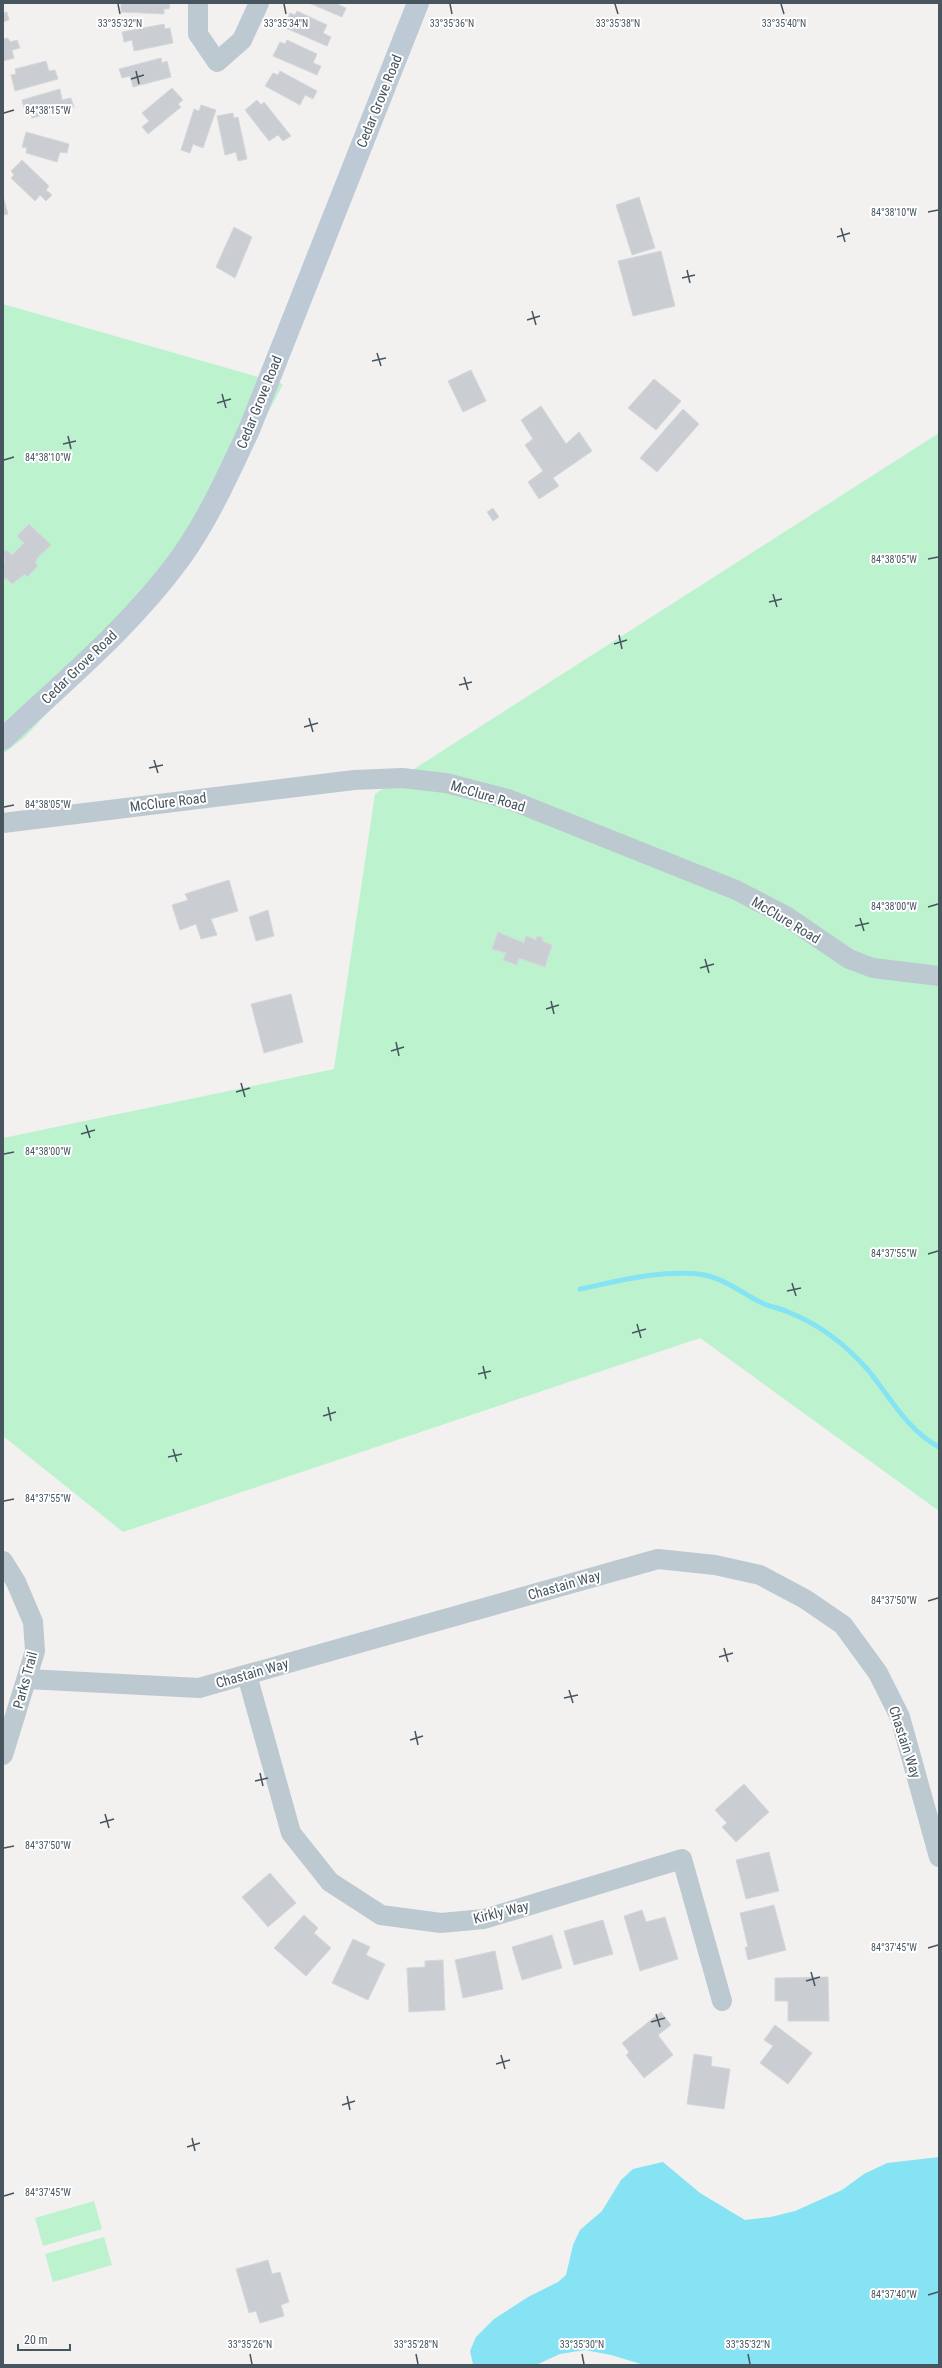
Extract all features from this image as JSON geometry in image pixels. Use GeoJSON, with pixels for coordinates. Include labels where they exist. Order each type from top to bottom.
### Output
{"type":"FeatureCollection","features":[{"type":"Feature","properties":{"kind":"main road","name":"Cedar Grove Road"},"geometry":{"type":"LineString","coordinates":[[3,739],[132,616],[179,560],[218,496],[249,430],[418,3]]}},
{"type":"Feature","properties":{"kind":"street"},"geometry":{"type":"LineString","coordinates":[[198,3],[198,34],[217,62],[242,40],[259,3]]}},
{"type":"Feature","properties":{"kind":"street","name":"McClure Road"},"geometry":{"type":"LineString","coordinates":[[3,823],[354,780],[402,778],[446,783],[508,799],[736,890],[786,916],[848,958],[873,968],[939,976]]}},
{"type":"Feature","properties":{"kind":"street","name":"Chastain Way"},"geometry":{"type":"LineString","coordinates":[[27,1679],[199,1688],[658,1559],[715,1565],[760,1575],[805,1598],[843,1624],[878,1673],[900,1717],[939,1857]]}},
{"type":"Feature","properties":{"kind":"street","name":"Parks Trail"},"geometry":{"type":"LineString","coordinates":[[3,1561],[16,1582],[33,1622],[35,1651],[3,1755]]}},
{"type":"Feature","properties":{"kind":"street","name":"Kirkly Way"},"geometry":{"type":"LineString","coordinates":[[247,1675],[291,1833],[330,1882],[381,1915],[441,1923],[484,1919],[682,1859],[722,2001]]}},
{"type":"Feature","properties":{"kind":"green space"},"geometry":{"type":"Polygon","coordinates":[[[3,304],[283,384],[190,561],[25,737],[3,754],[3,304]]]}},
{"type":"Feature","properties":{"kind":"green space"},"geometry":{"type":"Polygon","coordinates":[[[939,433],[939,1511],[700,1338],[123,1532],[3,1436],[3,1138],[334,1069],[375,794],[939,433]]]}},
{"type":"Feature","properties":{"kind":"green space"},"geometry":{"type":"Polygon","coordinates":[[[94,2201],[102,2229],[43,2246],[35,2218],[94,2201]]]}},
{"type":"Feature","properties":{"kind":"green space"},"geometry":{"type":"Polygon","coordinates":[[[104,2237],[112,2265],[53,2282],[45,2254],[104,2237]]]}},
{"type":"Feature","properties":{"kind":"water"},"geometry":{"type":"Polygon","coordinates":[[[939,2157],[939,2365],[644,2365],[611,2355],[585,2350],[560,2354],[536,2365],[473,2364],[470,2351],[476,2337],[494,2319],[528,2297],[558,2282],[566,2275],[573,2245],[580,2230],[602,2211],[621,2180],[633,2169],[663,2162],[700,2193],[745,2220],[771,2217],[795,2211],[842,2190],[864,2174],[887,2163],[939,2157]]]}},
{"type":"Feature","properties":{"kind":"building"},"geometry":{"type":"Polygon","coordinates":[[[121,3],[170,3],[169,9],[164,9],[164,14],[121,12],[121,3]]]}},
{"type":"Feature","properties":{"kind":"building"},"geometry":{"type":"Polygon","coordinates":[[[309,3],[339,3],[339,5],[346,8],[342,17],[309,3]]]}},
{"type":"Feature","properties":{"kind":"building"},"geometry":{"type":"Polygon","coordinates":[[[297,11],[327,25],[323,33],[331,37],[327,46],[283,27],[290,13],[295,15],[297,11]]]}},
{"type":"Feature","properties":{"kind":"building"},"geometry":{"type":"Polygon","coordinates":[[[7,12],[9,20],[3,22],[3,13],[7,12]]]}},
{"type":"Feature","properties":{"kind":"building"},"geometry":{"type":"Polygon","coordinates":[[[164,24],[165,29],[170,28],[173,43],[134,51],[132,40],[124,42],[122,32],[164,24]]]}},
{"type":"Feature","properties":{"kind":"building"},"geometry":{"type":"Polygon","coordinates":[[[8,38],[10,42],[17,40],[20,48],[12,50],[14,58],[3,61],[3,39],[8,38]]]}},
{"type":"Feature","properties":{"kind":"building"},"geometry":{"type":"Polygon","coordinates":[[[287,40],[317,54],[313,63],[321,66],[317,75],[273,56],[280,42],[285,44],[287,40]]]}},
{"type":"Feature","properties":{"kind":"building"},"geometry":{"type":"Polygon","coordinates":[[[161,58],[162,63],[167,61],[171,77],[133,87],[130,76],[122,78],[119,69],[161,58]]]}},
{"type":"Feature","properties":{"kind":"building"},"geometry":{"type":"Polygon","coordinates":[[[46,61],[49,71],[55,70],[58,79],[15,91],[11,75],[16,74],[15,69],[46,61]]]}},
{"type":"Feature","properties":{"kind":"building"},"geometry":{"type":"Polygon","coordinates":[[[280,71],[317,91],[313,99],[305,95],[300,105],[265,86],[273,73],[278,75],[280,71]]]}},
{"type":"Feature","properties":{"kind":"building"},"geometry":{"type":"Polygon","coordinates":[[[172,88],[183,100],[178,104],[181,107],[148,134],[142,127],[149,121],[142,113],[172,88]]]}},
{"type":"Feature","properties":{"kind":"building"},"geometry":{"type":"Polygon","coordinates":[[[60,89],[62,100],[71,98],[74,107],[32,118],[31,114],[26,115],[22,100],[60,89]]]}},
{"type":"Feature","properties":{"kind":"building"},"geometry":{"type":"Polygon","coordinates":[[[257,100],[261,105],[264,102],[291,136],[283,141],[278,135],[269,141],[245,110],[257,100]]]}},
{"type":"Feature","properties":{"kind":"building"},"geometry":{"type":"Polygon","coordinates":[[[201,105],[216,110],[203,148],[193,144],[190,153],[181,150],[194,109],[199,111],[201,105]]]}},
{"type":"Feature","properties":{"kind":"building"},"geometry":{"type":"Polygon","coordinates":[[[233,113],[234,118],[238,117],[247,159],[238,161],[236,152],[225,155],[217,116],[233,113]]]}},
{"type":"Feature","properties":{"kind":"building"},"geometry":{"type":"Polygon","coordinates":[[[26,132],[69,144],[67,153],[60,152],[57,162],[26,153],[27,148],[22,147],[26,132]]]}},
{"type":"Feature","properties":{"kind":"building"},"geometry":{"type":"Polygon","coordinates":[[[22,160],[49,186],[46,190],[52,195],[46,201],[40,195],[35,201],[11,178],[14,175],[11,171],[22,160]]]}},
{"type":"Feature","properties":{"kind":"building"},"geometry":{"type":"Polygon","coordinates":[[[3,196],[8,214],[3,215],[3,196]]]}},
{"type":"Feature","properties":{"kind":"building"},"geometry":{"type":"Polygon","coordinates":[[[639,197],[655,248],[632,255],[616,205],[639,197]]]}},
{"type":"Feature","properties":{"kind":"building"},"geometry":{"type":"Polygon","coordinates":[[[234,227],[252,237],[235,278],[216,267],[234,227]]]}},
{"type":"Feature","properties":{"kind":"building"},"geometry":{"type":"Polygon","coordinates":[[[661,251],[675,306],[633,316],[618,261],[661,251]]]}},
{"type":"Feature","properties":{"kind":"building"},"geometry":{"type":"Polygon","coordinates":[[[471,370],[486,401],[463,412],[448,381],[471,370]]]}},
{"type":"Feature","properties":{"kind":"building"},"geometry":{"type":"Polygon","coordinates":[[[654,379],[681,401],[656,430],[628,408],[654,379]]]}},
{"type":"Feature","properties":{"kind":"building"},"geometry":{"type":"Polygon","coordinates":[[[541,406],[566,444],[579,432],[592,451],[553,478],[559,486],[539,499],[528,482],[543,471],[525,445],[533,439],[521,420],[541,406]]]}},
{"type":"Feature","properties":{"kind":"building"},"geometry":{"type":"Polygon","coordinates":[[[683,409],[699,424],[657,472],[640,458],[683,409]]]}},
{"type":"Feature","properties":{"kind":"building"},"geometry":{"type":"Polygon","coordinates":[[[493,508],[499,517],[493,521],[487,512],[493,508]]]}},
{"type":"Feature","properties":{"kind":"building"},"geometry":{"type":"Polygon","coordinates":[[[29,524],[51,545],[38,557],[35,563],[38,566],[27,577],[25,574],[12,584],[6,578],[3,579],[3,564],[5,562],[3,553],[6,550],[12,555],[24,543],[17,536],[29,524]]]}},
{"type":"Feature","properties":{"kind":"building"},"geometry":{"type":"Polygon","coordinates":[[[229,880],[238,911],[211,919],[217,935],[201,939],[196,924],[180,930],[172,905],[188,900],[185,894],[229,880]]]}},
{"type":"Feature","properties":{"kind":"building"},"geometry":{"type":"Polygon","coordinates":[[[268,910],[274,936],[256,941],[249,917],[268,910]]]}},
{"type":"Feature","properties":{"kind":"building"},"geometry":{"type":"Polygon","coordinates":[[[498,932],[524,943],[526,936],[536,940],[537,936],[543,938],[542,941],[552,945],[545,967],[519,958],[517,965],[503,960],[506,953],[492,949],[498,932]]]}},
{"type":"Feature","properties":{"kind":"building"},"geometry":{"type":"Polygon","coordinates":[[[291,994],[303,1042],[264,1053],[251,1004],[291,994]]]}},
{"type":"Feature","properties":{"kind":"building"},"geometry":{"type":"Polygon","coordinates":[[[744,1784],[769,1812],[736,1842],[722,1827],[727,1823],[715,1810],[744,1784]]]}},
{"type":"Feature","properties":{"kind":"building"},"geometry":{"type":"Polygon","coordinates":[[[769,1852],[779,1891],[746,1899],[736,1860],[769,1852]]]}},
{"type":"Feature","properties":{"kind":"building"},"geometry":{"type":"Polygon","coordinates":[[[270,1873],[296,1903],[268,1927],[242,1897],[270,1873]]]}},
{"type":"Feature","properties":{"kind":"building"},"geometry":{"type":"Polygon","coordinates":[[[774,1905],[786,1950],[748,1960],[745,1947],[748,1947],[740,1913],[774,1905]]]}},
{"type":"Feature","properties":{"kind":"building"},"geometry":{"type":"Polygon","coordinates":[[[642,1910],[646,1922],[665,1917],[678,1959],[640,1971],[624,1916],[642,1910]]]}},
{"type":"Feature","properties":{"kind":"building"},"geometry":{"type":"Polygon","coordinates":[[[304,1915],[318,1928],[314,1933],[331,1948],[306,1976],[274,1948],[304,1915]]]}},
{"type":"Feature","properties":{"kind":"building"},"geometry":{"type":"Polygon","coordinates":[[[603,1920],[613,1954],[574,1965],[564,1931],[603,1920]]]}},
{"type":"Feature","properties":{"kind":"building"},"geometry":{"type":"Polygon","coordinates":[[[552,1935],[562,1968],[522,1980],[512,1947],[552,1935]]]}},
{"type":"Feature","properties":{"kind":"building"},"geometry":{"type":"Polygon","coordinates":[[[353,1939],[370,1947],[366,1955],[385,1964],[368,2000],[332,1983],[353,1939]]]}},
{"type":"Feature","properties":{"kind":"building"},"geometry":{"type":"Polygon","coordinates":[[[495,1951],[503,1989],[463,1998],[455,1960],[495,1951]]]}},
{"type":"Feature","properties":{"kind":"building"},"geometry":{"type":"Polygon","coordinates":[[[443,1960],[445,2010],[409,2012],[407,1968],[425,1967],[425,1961],[443,1960]]]}},
{"type":"Feature","properties":{"kind":"building"},"geometry":{"type":"Polygon","coordinates":[[[828,1977],[829,2021],[788,2021],[788,2001],[775,2001],[775,1978],[828,1977]]]}},
{"type":"Feature","properties":{"kind":"building"},"geometry":{"type":"Polygon","coordinates":[[[661,2012],[671,2025],[658,2035],[673,2055],[644,2078],[626,2055],[629,2052],[622,2043],[661,2012]]]}},
{"type":"Feature","properties":{"kind":"building"},"geometry":{"type":"Polygon","coordinates":[[[775,2025],[812,2053],[788,2084],[760,2063],[773,2046],[764,2040],[775,2025]]]}},
{"type":"Feature","properties":{"kind":"building"},"geometry":{"type":"Polygon","coordinates":[[[694,2054],[712,2057],[711,2066],[730,2069],[724,2109],[687,2104],[694,2054]]]}},
{"type":"Feature","properties":{"kind":"building"},"geometry":{"type":"Polygon","coordinates":[[[268,2260],[272,2274],[280,2272],[289,2302],[281,2305],[284,2316],[260,2323],[256,2311],[249,2313],[236,2269],[268,2260]]]}},
{"type":"Feature","properties":{"kind":"waterway"},"geometry":{"type":"LineString","coordinates":[[580,1289],[654,1275],[684,1273],[699,1274],[716,1278],[768,1306],[799,1317],[831,1336],[860,1361],[908,1422],[918,1432],[939,1447]]}}]}
